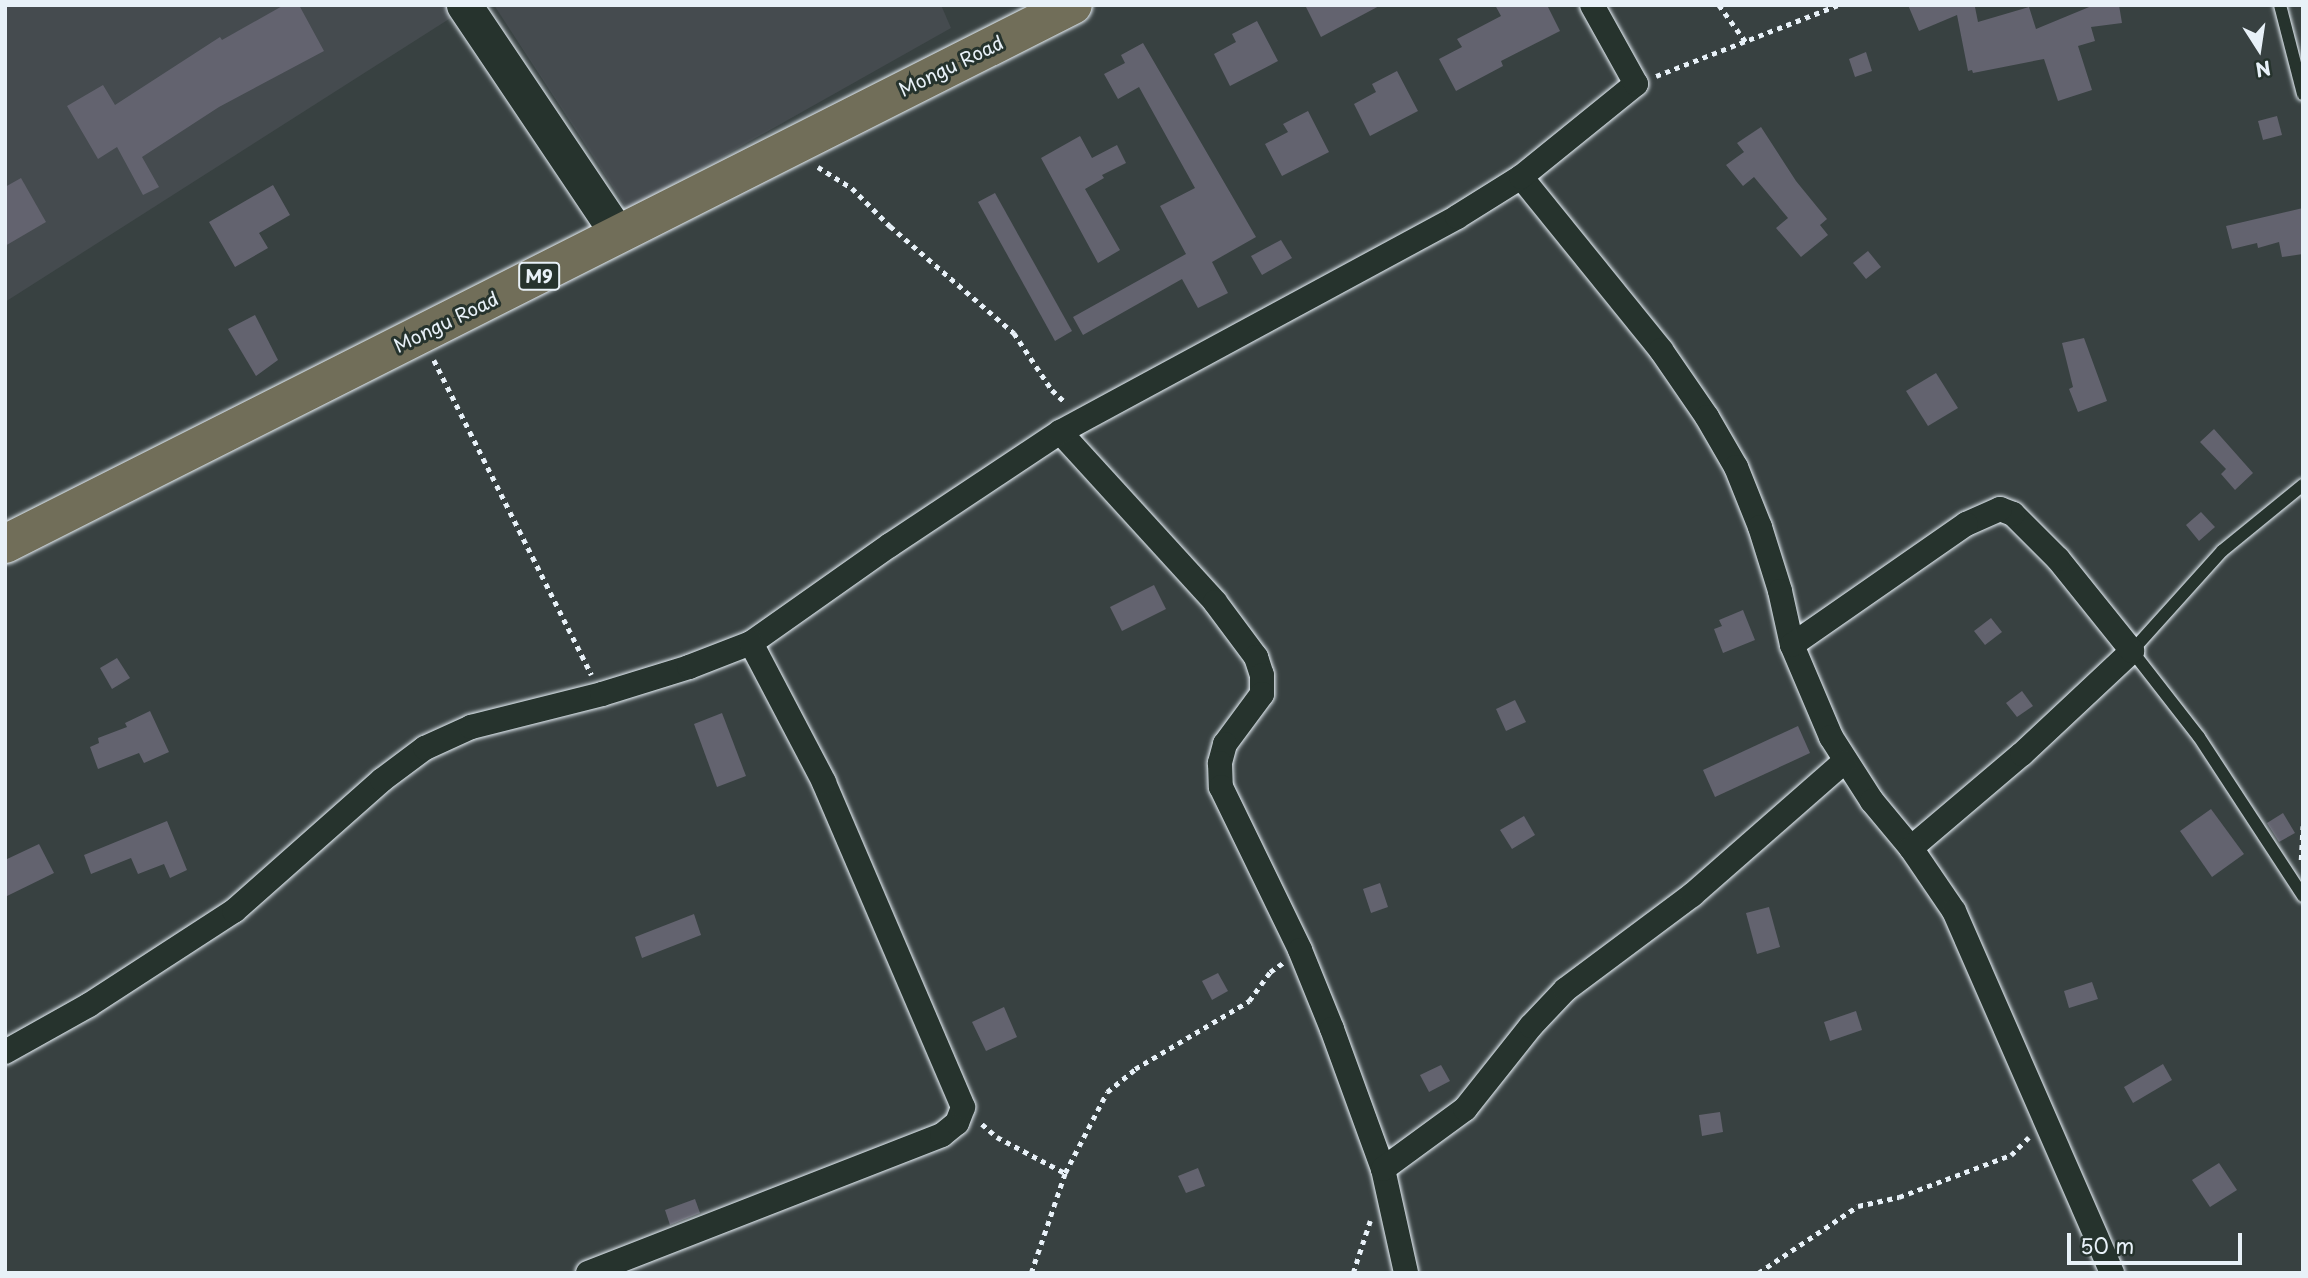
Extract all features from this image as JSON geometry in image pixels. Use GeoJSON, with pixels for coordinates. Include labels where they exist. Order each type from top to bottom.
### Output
{"type":"FeatureCollection","features":[{"type":"Feature","properties":{"kind":"main road","name":"Mongu Road"},"geometry":{"type":"LineString","coordinates":[[5,544],[527,283],[617,233],[786,147],[1073,5]]}},
{"type":"Feature","properties":{"kind":"street"},"geometry":{"type":"LineString","coordinates":[[464,5],[617,233]]}},
{"type":"Feature","properties":{"kind":"street"},"geometry":{"type":"LineString","coordinates":[[5,1052],[89,1005],[234,911],[382,780],[425,748],[471,727],[602,694],[689,667],[751,643],[890,545],[1060,432],[1457,217],[1521,177],[1636,84],[1592,5]]}},
{"type":"Feature","properties":{"kind":"street"},"geometry":{"type":"LineString","coordinates":[[1521,177],[1661,350],[1707,417],[1736,467],[1760,527],[1792,645],[1844,762],[1911,848],[1954,911],[2112,1273]]}},
{"type":"Feature","properties":{"kind":"street"},"geometry":{"type":"LineString","coordinates":[[1060,432],[1215,602],[1256,657],[1262,676],[1262,694],[1225,744],[1220,763],[1221,787],[1300,950],[1383,1169],[1406,1273]]}},
{"type":"Feature","properties":{"kind":"street"},"geometry":{"type":"LineString","coordinates":[[1792,645],[1966,524],[2000,509],[2013,514],[2058,559],[2132,651],[2022,754],[1911,848]]}},
{"type":"Feature","properties":{"kind":"street"},"geometry":{"type":"LineString","coordinates":[[588,1273],[942,1135],[957,1123],[963,1107],[824,782],[751,643]]}},
{"type":"Feature","properties":{"kind":"street"},"geometry":{"type":"LineString","coordinates":[[1383,1169],[1465,1109],[1531,1026],[1564,990],[1692,895],[1844,762]]}},
{"type":"Feature","properties":{"kind":"lane"},"geometry":{"type":"LineString","coordinates":[[2280,5],[2303,94]]}},
{"type":"Feature","properties":{"kind":"lane"},"geometry":{"type":"LineString","coordinates":[[2303,485],[2222,551],[2132,651],[2199,737],[2303,896]]}},
{"type":"Feature","properties":{"kind":"path"},"geometry":{"type":"LineString","coordinates":[[1719,5],[1746,42]]}},
{"type":"Feature","properties":{"kind":"path"},"geometry":{"type":"LineString","coordinates":[[1636,84],[1839,5]]}},
{"type":"Feature","properties":{"kind":"path"},"geometry":{"type":"LineString","coordinates":[[786,147],[852,188],[890,226],[1014,333],[1052,390],[1073,410],[1060,432]]}},
{"type":"Feature","properties":{"kind":"path"},"geometry":{"type":"LineString","coordinates":[[421,334],[602,694]]}},
{"type":"Feature","properties":{"kind":"path"},"geometry":{"type":"LineString","coordinates":[[1031,1273],[1065,1173],[1107,1093],[1135,1069],[1249,1001],[1270,972],[1300,950]]}},
{"type":"Feature","properties":{"kind":"path"},"geometry":{"type":"LineString","coordinates":[[963,1107],[997,1137],[1065,1173]]}},
{"type":"Feature","properties":{"kind":"path"},"geometry":{"type":"LineString","coordinates":[[1758,1273],[1858,1206],[1899,1197],[2011,1155],[2047,1119]]}},
{"type":"Feature","properties":{"kind":"shaded area"},"geometry":{"type":"Polygon","coordinates":[[[5,5],[471,5],[5,302],[5,5]]]}},
{"type":"Feature","properties":{"kind":"shaded area"},"geometry":{"type":"Polygon","coordinates":[[[494,5],[941,5],[951,28],[628,210],[494,5]]]}},
{"type":"Feature","properties":{"kind":"building"},"geometry":{"type":"Polygon","coordinates":[[[284,5],[299,5],[324,51],[219,107],[142,157],[159,187],[143,195],[117,147],[98,159],[67,106],[103,85],[115,105],[220,37],[222,40],[284,5]]]}},
{"type":"Feature","properties":{"kind":"building"},"geometry":{"type":"Polygon","coordinates":[[[1305,5],[1381,5],[1321,37],[1305,5]]]}},
{"type":"Feature","properties":{"kind":"building"},"geometry":{"type":"Polygon","coordinates":[[[1495,5],[1547,5],[1560,31],[1501,61],[1503,66],[1456,91],[1439,59],[1462,47],[1457,39],[1501,16],[1495,5]]]}},
{"type":"Feature","properties":{"kind":"building"},"geometry":{"type":"Polygon","coordinates":[[[1908,5],[1979,5],[1975,7],[1978,22],[2029,7],[2036,29],[2094,5],[2119,5],[2122,23],[2091,27],[2095,41],[2078,46],[2092,90],[2058,101],[2044,59],[1973,73],[1972,70],[1968,71],[1957,15],[1919,31],[1908,5]]]}},
{"type":"Feature","properties":{"kind":"building"},"geometry":{"type":"Polygon","coordinates":[[[1257,21],[1278,61],[1230,86],[1214,54],[1236,42],[1232,34],[1257,21]]]}},
{"type":"Feature","properties":{"kind":"building"},"geometry":{"type":"Polygon","coordinates":[[[1143,43],[1256,237],[1212,262],[1228,293],[1198,308],[1182,279],[1083,335],[1073,317],[1186,254],[1160,206],[1195,188],[1139,87],[1118,99],[1104,74],[1125,63],[1121,55],[1143,43]]]}},
{"type":"Feature","properties":{"kind":"building"},"geometry":{"type":"Polygon","coordinates":[[[1866,52],[1872,71],[1855,77],[1849,59],[1866,52]]]}},
{"type":"Feature","properties":{"kind":"building"},"geometry":{"type":"Polygon","coordinates":[[[1397,71],[1418,111],[1370,136],[1354,104],[1376,92],[1372,84],[1397,71]]]}},
{"type":"Feature","properties":{"kind":"building"},"geometry":{"type":"Polygon","coordinates":[[[1308,111],[1329,152],[1282,176],[1265,144],[1288,132],[1283,124],[1308,111]]]}},
{"type":"Feature","properties":{"kind":"building"},"geometry":{"type":"Polygon","coordinates":[[[2277,116],[2282,135],[2263,140],[2258,121],[2277,116]]]}},
{"type":"Feature","properties":{"kind":"building"},"geometry":{"type":"Polygon","coordinates":[[[1761,127],[1796,181],[1827,219],[1820,225],[1828,235],[1801,257],[1776,228],[1788,218],[1754,177],[1743,186],[1726,165],[1744,152],[1737,143],[1761,127]]]}},
{"type":"Feature","properties":{"kind":"building"},"geometry":{"type":"Polygon","coordinates":[[[1080,136],[1092,158],[1117,145],[1126,163],[1102,175],[1104,178],[1085,189],[1120,250],[1098,263],[1041,158],[1080,136]]]}},
{"type":"Feature","properties":{"kind":"building"},"geometry":{"type":"Polygon","coordinates":[[[21,178],[46,222],[5,246],[5,187],[21,178]]]}},
{"type":"Feature","properties":{"kind":"building"},"geometry":{"type":"Polygon","coordinates":[[[273,185],[290,215],[259,233],[268,248],[235,267],[209,222],[273,185]]]}},
{"type":"Feature","properties":{"kind":"building"},"geometry":{"type":"Polygon","coordinates":[[[995,193],[1072,331],[1055,341],[978,202],[995,193]]]}},
{"type":"Feature","properties":{"kind":"building"},"geometry":{"type":"Polygon","coordinates":[[[2303,208],[2303,254],[2282,257],[2279,242],[2258,248],[2257,243],[2232,249],[2226,226],[2303,208]]]}},
{"type":"Feature","properties":{"kind":"building"},"geometry":{"type":"Polygon","coordinates":[[[1281,240],[1292,258],[1262,275],[1251,256],[1281,240]]]}},
{"type":"Feature","properties":{"kind":"building"},"geometry":{"type":"Polygon","coordinates":[[[1868,251],[1881,267],[1866,279],[1853,263],[1868,251]]]}},
{"type":"Feature","properties":{"kind":"building"},"geometry":{"type":"Polygon","coordinates":[[[255,315],[278,360],[256,376],[228,329],[255,315]]]}},
{"type":"Feature","properties":{"kind":"building"},"geometry":{"type":"Polygon","coordinates":[[[2084,338],[2107,401],[2078,412],[2069,389],[2073,387],[2062,343],[2084,338]]]}},
{"type":"Feature","properties":{"kind":"building"},"geometry":{"type":"Polygon","coordinates":[[[1936,373],[1958,408],[1928,426],[1906,391],[1936,373]]]}},
{"type":"Feature","properties":{"kind":"building"},"geometry":{"type":"Polygon","coordinates":[[[2214,429],[2253,473],[2235,490],[2221,474],[2226,469],[2200,442],[2214,429]]]}},
{"type":"Feature","properties":{"kind":"building"},"geometry":{"type":"Polygon","coordinates":[[[2201,512],[2215,527],[2199,541],[2186,525],[2201,512]]]}},
{"type":"Feature","properties":{"kind":"building"},"geometry":{"type":"Polygon","coordinates":[[[1154,585],[1166,609],[1122,631],[1110,607],[1154,585]]]}},
{"type":"Feature","properties":{"kind":"building"},"geometry":{"type":"Polygon","coordinates":[[[1743,610],[1755,640],[1723,653],[1714,629],[1722,626],[1719,620],[1743,610]]]}},
{"type":"Feature","properties":{"kind":"building"},"geometry":{"type":"Polygon","coordinates":[[[1991,618],[2002,632],[1985,645],[1974,631],[1991,618]]]}},
{"type":"Feature","properties":{"kind":"building"},"geometry":{"type":"Polygon","coordinates":[[[117,658],[130,678],[112,689],[100,668],[117,658]]]}},
{"type":"Feature","properties":{"kind":"building"},"geometry":{"type":"Polygon","coordinates":[[[2022,691],[2033,706],[2017,717],[2006,703],[2022,691]]]}},
{"type":"Feature","properties":{"kind":"building"},"geometry":{"type":"Polygon","coordinates":[[[1515,700],[1526,722],[1506,731],[1496,709],[1515,700]]]}},
{"type":"Feature","properties":{"kind":"building"},"geometry":{"type":"Polygon","coordinates":[[[150,711],[169,752],[144,763],[139,753],[98,769],[90,747],[99,743],[98,738],[127,727],[125,723],[150,711]]]}},
{"type":"Feature","properties":{"kind":"building"},"geometry":{"type":"Polygon","coordinates":[[[722,713],[746,776],[717,787],[694,724],[722,713]]]}},
{"type":"Feature","properties":{"kind":"building"},"geometry":{"type":"Polygon","coordinates":[[[1798,726],[1810,753],[1715,797],[1703,770],[1798,726]]]}},
{"type":"Feature","properties":{"kind":"building"},"geometry":{"type":"Polygon","coordinates":[[[2211,809],[2244,854],[2212,877],[2180,831],[2211,809]]]}},
{"type":"Feature","properties":{"kind":"building"},"geometry":{"type":"Polygon","coordinates":[[[2283,813],[2295,833],[2279,842],[2267,823],[2283,813]]]}},
{"type":"Feature","properties":{"kind":"building"},"geometry":{"type":"Polygon","coordinates":[[[1524,816],[1535,835],[1512,849],[1500,830],[1524,816]]]}},
{"type":"Feature","properties":{"kind":"building"},"geometry":{"type":"Polygon","coordinates":[[[167,821],[187,870],[170,878],[164,864],[138,874],[131,858],[91,874],[84,855],[167,821]]]}},
{"type":"Feature","properties":{"kind":"building"},"geometry":{"type":"Polygon","coordinates":[[[39,844],[54,873],[5,897],[5,860],[39,844]]]}},
{"type":"Feature","properties":{"kind":"building"},"geometry":{"type":"Polygon","coordinates":[[[1380,883],[1388,907],[1371,913],[1363,889],[1380,883]]]}},
{"type":"Feature","properties":{"kind":"building"},"geometry":{"type":"Polygon","coordinates":[[[1769,907],[1780,947],[1757,954],[1746,913],[1769,907]]]}},
{"type":"Feature","properties":{"kind":"building"},"geometry":{"type":"Polygon","coordinates":[[[694,914],[701,935],[642,958],[635,937],[694,914]]]}},
{"type":"Feature","properties":{"kind":"building"},"geometry":{"type":"Polygon","coordinates":[[[1218,973],[1228,991],[1212,1000],[1202,981],[1218,973]]]}},
{"type":"Feature","properties":{"kind":"building"},"geometry":{"type":"Polygon","coordinates":[[[2092,982],[2098,999],[2069,1008],[2064,991],[2092,982]]]}},
{"type":"Feature","properties":{"kind":"building"},"geometry":{"type":"Polygon","coordinates":[[[1004,1007],[1017,1037],[986,1051],[972,1022],[1004,1007]]]}},
{"type":"Feature","properties":{"kind":"building"},"geometry":{"type":"Polygon","coordinates":[[[1856,1011],[1862,1030],[1830,1041],[1824,1022],[1856,1011]]]}},
{"type":"Feature","properties":{"kind":"building"},"geometry":{"type":"Polygon","coordinates":[[[2163,1064],[2172,1080],[2133,1103],[2124,1087],[2163,1064]]]}},
{"type":"Feature","properties":{"kind":"building"},"geometry":{"type":"Polygon","coordinates":[[[1441,1065],[1450,1081],[1429,1092],[1420,1075],[1441,1065]]]}},
{"type":"Feature","properties":{"kind":"building"},"geometry":{"type":"Polygon","coordinates":[[[1720,1112],[1723,1132],[1702,1136],[1699,1115],[1720,1112]]]}},
{"type":"Feature","properties":{"kind":"building"},"geometry":{"type":"Polygon","coordinates":[[[2219,1163],[2237,1190],[2210,1207],[2192,1180],[2219,1163]]]}},
{"type":"Feature","properties":{"kind":"building"},"geometry":{"type":"Polygon","coordinates":[[[1198,1168],[1205,1186],[1186,1193],[1178,1176],[1198,1168]]]}},
{"type":"Feature","properties":{"kind":"building"},"geometry":{"type":"Polygon","coordinates":[[[695,1199],[700,1213],[670,1225],[665,1210],[695,1199]]]}}]}
